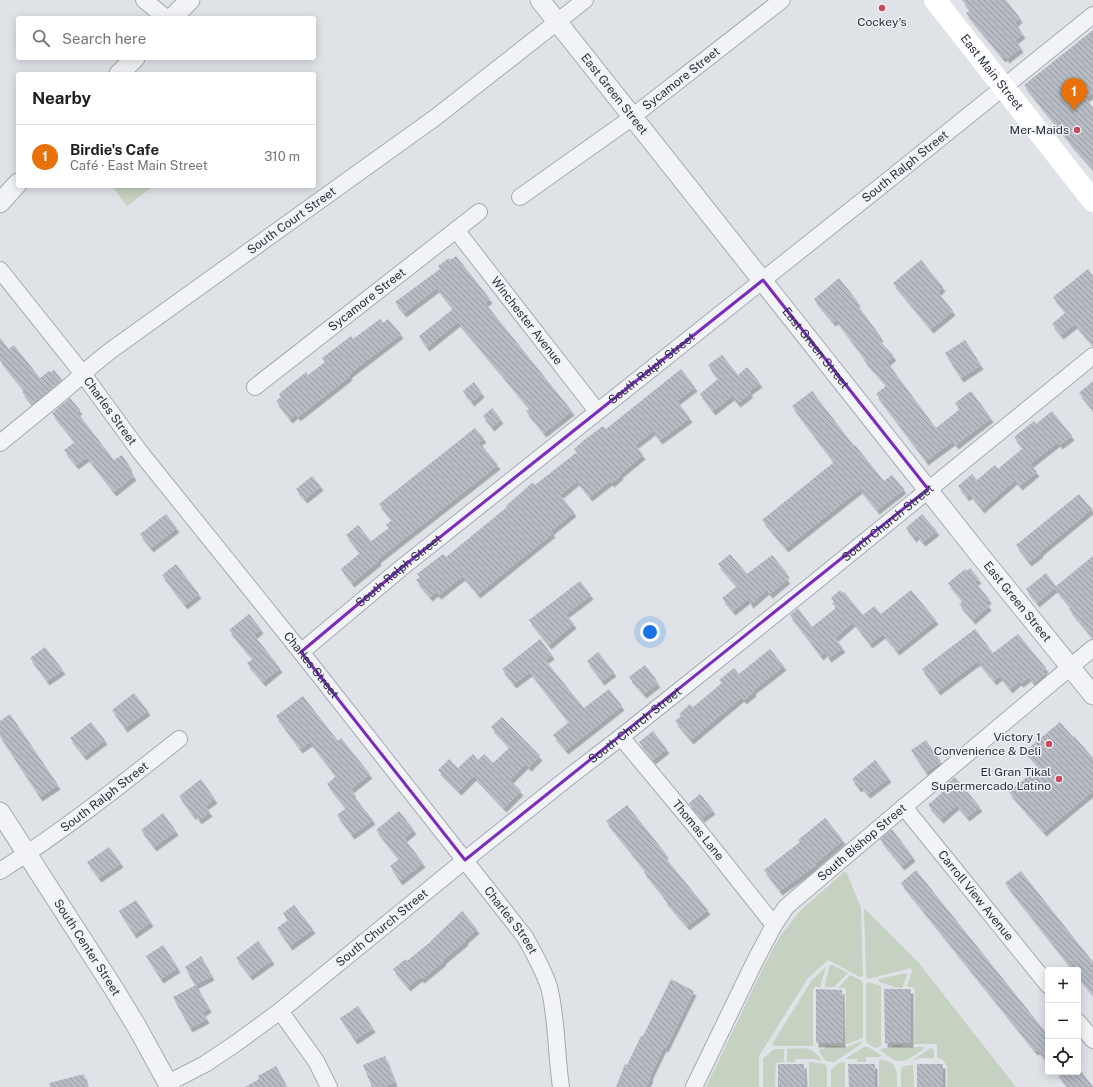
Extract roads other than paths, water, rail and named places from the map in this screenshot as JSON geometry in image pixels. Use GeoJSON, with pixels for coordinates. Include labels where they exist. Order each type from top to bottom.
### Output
{"type":"FeatureCollection","features":[{"type":"Feature","properties":{"kind":"main road","name":"East Main Street"},"geometry":{"type":"LineString","coordinates":[[935,0],[1093,201]]}},
{"type":"Feature","properties":{"kind":"street"},"geometry":{"type":"LineString","coordinates":[[144,0],[164,16]]}},
{"type":"Feature","properties":{"kind":"street"},"geometry":{"type":"LineString","coordinates":[[174,16],[190,0]]}},
{"type":"Feature","properties":{"kind":"street","name":"East Green Street"},"geometry":{"type":"LineString","coordinates":[[540,0],[978,553],[1093,695]]}},
{"type":"Feature","properties":{"kind":"street","name":"South Court Street"},"geometry":{"type":"LineString","coordinates":[[0,443],[66,390],[110,351],[436,117],[585,0]]}},
{"type":"Feature","properties":{"kind":"street","name":"Sycamore Street"},"geometry":{"type":"LineString","coordinates":[[520,197],[632,117],[782,0]]}},
{"type":"Feature","properties":{"kind":"street","name":"South Ralph Street"},"geometry":{"type":"LineString","coordinates":[[301,652],[400,569],[1093,15]]}},
{"type":"Feature","properties":{"kind":"street"},"geometry":{"type":"LineString","coordinates":[[121,72],[133,60]]}},
{"type":"Feature","properties":{"kind":"street"},"geometry":{"type":"LineString","coordinates":[[0,203],[16,185]]}},
{"type":"Feature","properties":{"kind":"street","name":"Sycamore Street"},"geometry":{"type":"LineString","coordinates":[[255,387],[479,212]]}},
{"type":"Feature","properties":{"kind":"street","name":"Winchester Avenue"},"geometry":{"type":"LineString","coordinates":[[456,230],[597,411]]}},
{"type":"Feature","properties":{"kind":"street","name":"Charles Street"},"geometry":{"type":"LineString","coordinates":[[0,270],[83,374],[140,452],[301,652],[525,938],[534,952],[544,973],[551,999],[561,1087]]}},
{"type":"Feature","properties":{"kind":"street","name":"South Church Street"},"geometry":{"type":"LineString","coordinates":[[169,1085],[235,1044],[280,1011],[465,860],[621,737],[1093,356]]}},
{"type":"Feature","properties":{"kind":"street","name":"South Bishop Street"},"geometry":{"type":"LineString","coordinates":[[694,1087],[774,925],[786,907],[1093,648]]}},
{"type":"Feature","properties":{"kind":"street","name":"Thomas Lane"},"geometry":{"type":"LineString","coordinates":[[621,737],[700,832],[774,925]]}},
{"type":"Feature","properties":{"kind":"street","name":"South Ralph Street"},"geometry":{"type":"LineString","coordinates":[[0,872],[28,854],[179,739]]}},
{"type":"Feature","properties":{"kind":"street","name":"Carroll View Avenue"},"geometry":{"type":"LineString","coordinates":[[904,807],[1045,981]]}},
{"type":"Feature","properties":{"kind":"street","name":"South Center Street"},"geometry":{"type":"LineString","coordinates":[[0,812],[114,989],[141,1033],[169,1085]]}},
{"type":"Feature","properties":{"kind":"street"},"geometry":{"type":"LineString","coordinates":[[280,1011],[309,1051],[329,1087]]}},
{"type":"Feature","properties":{"kind":"street"},"geometry":{"type":"LineString","coordinates":[[1081,1026],[1093,1040]]}},
{"type":"Feature","properties":{"kind":"place","name":"Cockey's"},"geometry":{"type":"Point","coordinates":[882,8]}},
{"type":"Feature","properties":{"kind":"place","name":"Birdie's Cafe"},"geometry":{"type":"Point","coordinates":[1074,111]}},
{"type":"Feature","properties":{"kind":"place","name":"Mer-Maids"},"geometry":{"type":"Point","coordinates":[1077,130]}},
{"type":"Feature","properties":{"kind":"place","name":"Victory 1 Convenience & Deli"},"geometry":{"type":"Point","coordinates":[1049,744]}},
{"type":"Feature","properties":{"kind":"place","name":"El Gran Tikal Supermercado Latino"},"geometry":{"type":"Point","coordinates":[1059,779]}}]}
